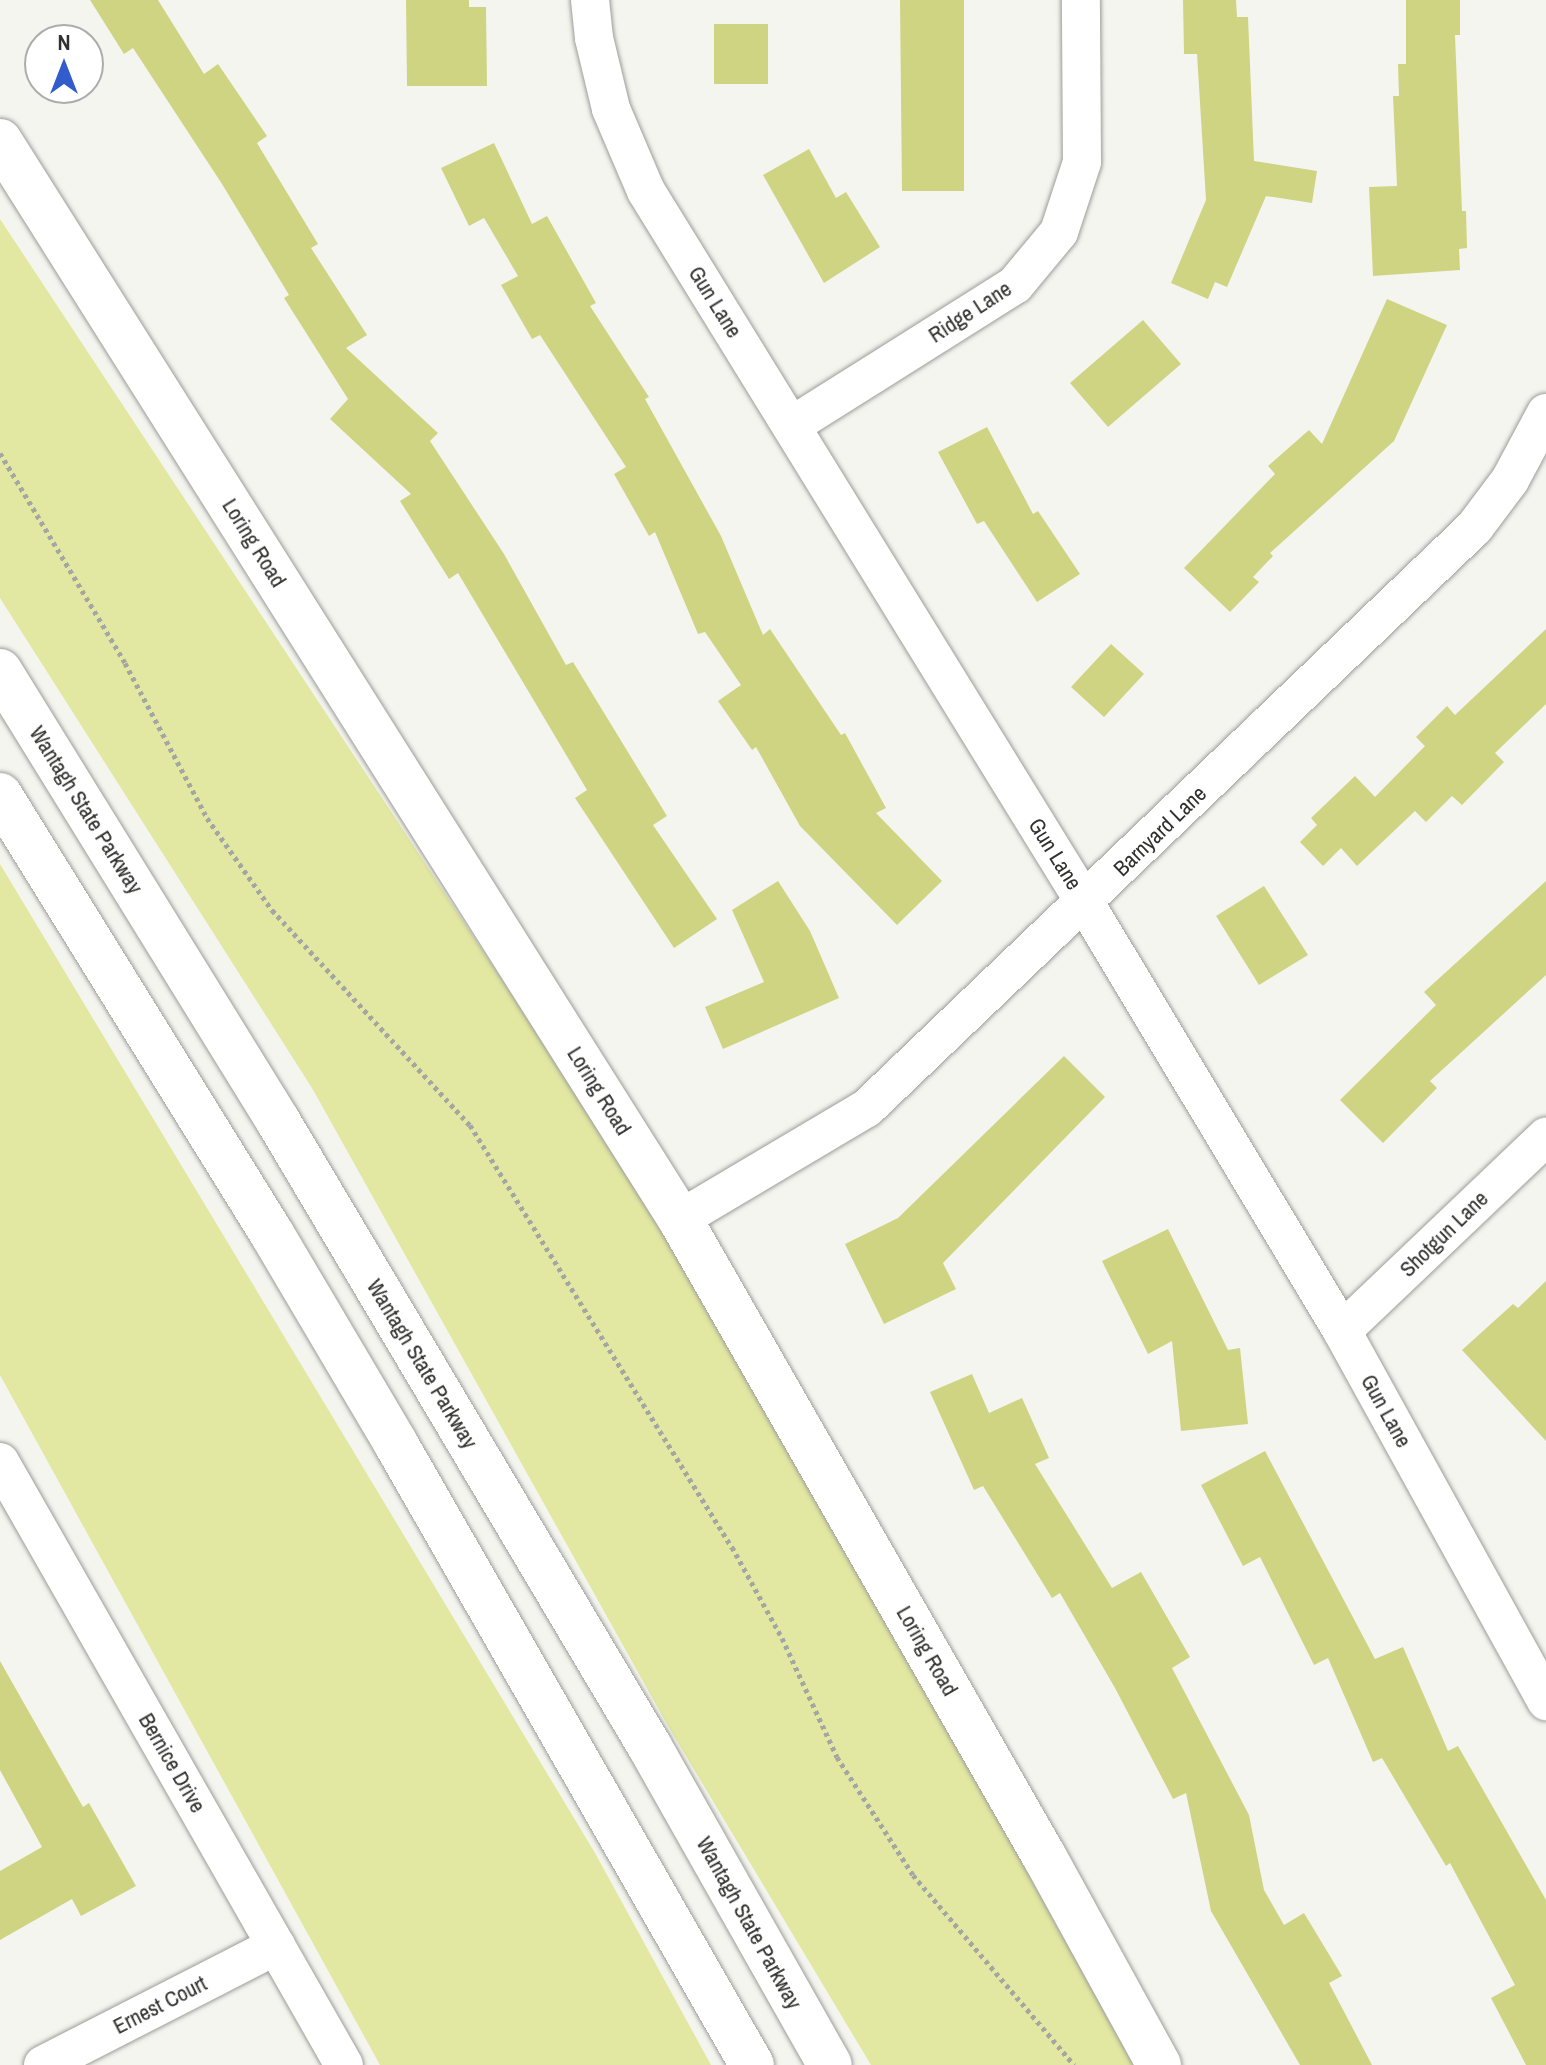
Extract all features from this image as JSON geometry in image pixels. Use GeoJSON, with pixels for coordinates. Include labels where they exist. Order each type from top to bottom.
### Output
{"type":"FeatureCollection","features":[{"type":"Feature","properties":{"kind":"main road","name":"Loring Road"},"geometry":{"type":"LineString","coordinates":[[0,141],[680,1219],[1044,1856],[1159,2065]]}},
{"type":"Feature","properties":{"kind":"main road","name":"Wantagh State Parkway"},"geometry":{"type":"LineString","coordinates":[[0,671],[311,1175],[650,1747],[830,2065]]}},
{"type":"Feature","properties":{"kind":"main road"},"geometry":{"type":"LineString","coordinates":[[0,795],[272,1234],[381,1418],[752,2065]]}},
{"type":"Feature","properties":{"kind":"street","name":"Gun Lane"},"geometry":{"type":"LineString","coordinates":[[590,0],[594,38],[611,109],[646,191],[1085,903],[1342,1331],[1546,1701]]}},
{"type":"Feature","properties":{"kind":"street","name":"Ridge Lane"},"geometry":{"type":"LineString","coordinates":[[791,426],[1015,285],[1059,232],[1082,162],[1081,0]]}},
{"type":"Feature","properties":{"kind":"street","name":"Barnyard Lane"},"geometry":{"type":"LineString","coordinates":[[680,1219],[867,1108],[1474,528],[1510,480],[1546,413]]}},
{"type":"Feature","properties":{"kind":"street","name":"Shotgun Lane"},"geometry":{"type":"LineString","coordinates":[[1342,1331],[1546,1137]]}},
{"type":"Feature","properties":{"kind":"street","name":"Bernice Drive"},"geometry":{"type":"LineString","coordinates":[[0,1462],[344,2065]]}},
{"type":"Feature","properties":{"kind":"street","name":"Ernest Court"},"geometry":{"type":"LineString","coordinates":[[43,2065],[276,1946]]}},
{"type":"Feature","properties":{"kind":"path"},"geometry":{"type":"LineString","coordinates":[[0,453],[125,663],[207,818],[272,910],[470,1125],[732,1547],[782,1638],[837,1757],[896,1849],[922,1886],[1074,2065]]}},
{"type":"Feature","properties":{"kind":"green space"},"geometry":{"type":"Polygon","coordinates":[[[0,219],[671,1236],[1139,2065],[871,2065],[668,1726],[312,1088],[0,598],[0,219]]]}},
{"type":"Feature","properties":{"kind":"green space"},"geometry":{"type":"Polygon","coordinates":[[[0,864],[595,1853],[711,2065],[380,2065],[0,1375],[0,864]]]}},
{"type":"Feature","properties":{"kind":"building"},"geometry":{"type":"Polygon","coordinates":[[[90,0],[158,0],[204,74],[218,64],[267,136],[257,143],[318,244],[311,248],[367,335],[346,348],[438,433],[430,441],[504,554],[566,665],[573,662],[667,816],[653,825],[717,919],[674,948],[575,798],[587,790],[458,573],[449,579],[400,501],[411,494],[330,419],[348,399],[284,298],[289,295],[222,184],[133,48],[124,54],[90,0]]]}},
{"type":"Feature","properties":{"kind":"building"},"geometry":{"type":"Polygon","coordinates":[[[406,0],[469,0],[469,7],[486,7],[487,86],[407,86],[406,0]]]}},
{"type":"Feature","properties":{"kind":"building"},"geometry":{"type":"Polygon","coordinates":[[[900,0],[964,0],[964,191],[902,191],[900,0]]]}},
{"type":"Feature","properties":{"kind":"building"},"geometry":{"type":"Polygon","coordinates":[[[1183,0],[1236,0],[1237,17],[1248,17],[1254,161],[1317,171],[1312,203],[1266,196],[1227,287],[1215,282],[1208,299],[1171,283],[1206,200],[1197,54],[1184,54],[1183,0]]]}},
{"type":"Feature","properties":{"kind":"building"},"geometry":{"type":"Polygon","coordinates":[[[1406,0],[1460,0],[1460,35],[1455,35],[1462,211],[1466,211],[1467,248],[1459,249],[1460,270],[1373,276],[1369,187],[1397,186],[1393,96],[1399,96],[1398,64],[1406,64],[1406,0]]]}},
{"type":"Feature","properties":{"kind":"building"},"geometry":{"type":"Polygon","coordinates":[[[714,24],[768,24],[768,84],[714,84],[714,24]]]}},
{"type":"Feature","properties":{"kind":"building"},"geometry":{"type":"Polygon","coordinates":[[[494,143],[532,224],[547,216],[596,303],[590,306],[649,397],[645,399],[721,536],[763,635],[770,629],[841,735],[845,733],[886,808],[876,813],[942,881],[897,925],[800,826],[756,747],[752,750],[718,701],[741,685],[705,632],[698,634],[655,532],[649,536],[614,474],[626,467],[540,335],[532,339],[501,285],[518,276],[484,218],[469,226],[441,168],[494,143]]]}},
{"type":"Feature","properties":{"kind":"building"},"geometry":{"type":"Polygon","coordinates":[[[809,149],[836,198],[846,192],[880,247],[824,283],[763,175],[809,149]]]}},
{"type":"Feature","properties":{"kind":"building"},"geometry":{"type":"Polygon","coordinates":[[[1387,299],[1447,325],[1394,441],[1270,553],[1273,556],[1253,577],[1259,582],[1230,612],[1184,568],[1275,474],[1268,466],[1309,430],[1322,444],[1387,299]]]}},
{"type":"Feature","properties":{"kind":"building"},"geometry":{"type":"Polygon","coordinates":[[[1143,320],[1181,364],[1108,427],[1070,383],[1143,320]]]}},
{"type":"Feature","properties":{"kind":"building"},"geometry":{"type":"Polygon","coordinates":[[[987,427],[1033,514],[1038,511],[1080,574],[1037,602],[984,521],[977,524],[938,452],[987,427]]]}},
{"type":"Feature","properties":{"kind":"building"},"geometry":{"type":"Polygon","coordinates":[[[1546,629],[1546,704],[1495,753],[1504,762],[1462,805],[1452,796],[1426,822],[1415,811],[1357,866],[1341,848],[1323,866],[1300,842],[1317,825],[1311,818],[1355,776],[1375,797],[1425,746],[1416,737],[1447,706],[1455,715],[1546,629]]]}},
{"type":"Feature","properties":{"kind":"building"},"geometry":{"type":"Polygon","coordinates":[[[1111,644],[1144,674],[1104,717],[1071,687],[1111,644]]]}},
{"type":"Feature","properties":{"kind":"building"},"geometry":{"type":"Polygon","coordinates":[[[778,881],[810,931],[839,998],[723,1049],[705,1007],[764,982],[732,910],[778,881]]]}},
{"type":"Feature","properties":{"kind":"building"},"geometry":{"type":"Polygon","coordinates":[[[1546,881],[1546,975],[1430,1081],[1437,1088],[1383,1143],[1340,1100],[1436,1005],[1424,992],[1546,881]]]}},
{"type":"Feature","properties":{"kind":"building"},"geometry":{"type":"Polygon","coordinates":[[[1264,886],[1308,955],[1259,985],[1216,916],[1264,886]]]}},
{"type":"Feature","properties":{"kind":"building"},"geometry":{"type":"Polygon","coordinates":[[[1064,1056],[1105,1097],[943,1263],[956,1289],[884,1324],[845,1244],[898,1218],[1064,1056]]]}},
{"type":"Feature","properties":{"kind":"building"},"geometry":{"type":"Polygon","coordinates":[[[1168,1229],[1228,1350],[1240,1348],[1248,1424],[1181,1431],[1172,1341],[1148,1354],[1102,1261],[1168,1229]]]}},
{"type":"Feature","properties":{"kind":"building"},"geometry":{"type":"Polygon","coordinates":[[[1546,1281],[1546,1441],[1462,1350],[1513,1304],[1518,1308],[1546,1281]]]}},
{"type":"Feature","properties":{"kind":"building"},"geometry":{"type":"Polygon","coordinates":[[[972,1374],[989,1413],[1022,1398],[1049,1458],[1035,1464],[1112,1588],[1141,1572],[1190,1657],[1172,1668],[1249,1815],[1264,1890],[1284,1925],[1304,1913],[1342,1976],[1329,1983],[1372,2065],[1300,2065],[1211,1911],[1186,1793],[1173,1799],[1115,1688],[1060,1593],[1052,1598],[983,1486],[974,1490],[930,1392],[972,1374]]]}},
{"type":"Feature","properties":{"kind":"building"},"geometry":{"type":"Polygon","coordinates":[[[1265,1451],[1375,1659],[1403,1647],[1448,1751],[1458,1746],[1546,1900],[1546,2065],[1526,2065],[1491,1998],[1515,1985],[1450,1863],[1446,1866],[1382,1758],[1373,1762],[1328,1658],[1314,1665],[1260,1557],[1243,1566],[1201,1485],[1265,1451]]]}},
{"type":"Feature","properties":{"kind":"building"},"geometry":{"type":"Polygon","coordinates":[[[0,1661],[83,1807],[89,1803],[136,1886],[81,1916],[72,1899],[0,1940],[0,1871],[42,1847],[0,1770],[0,1661]]]}}]}
